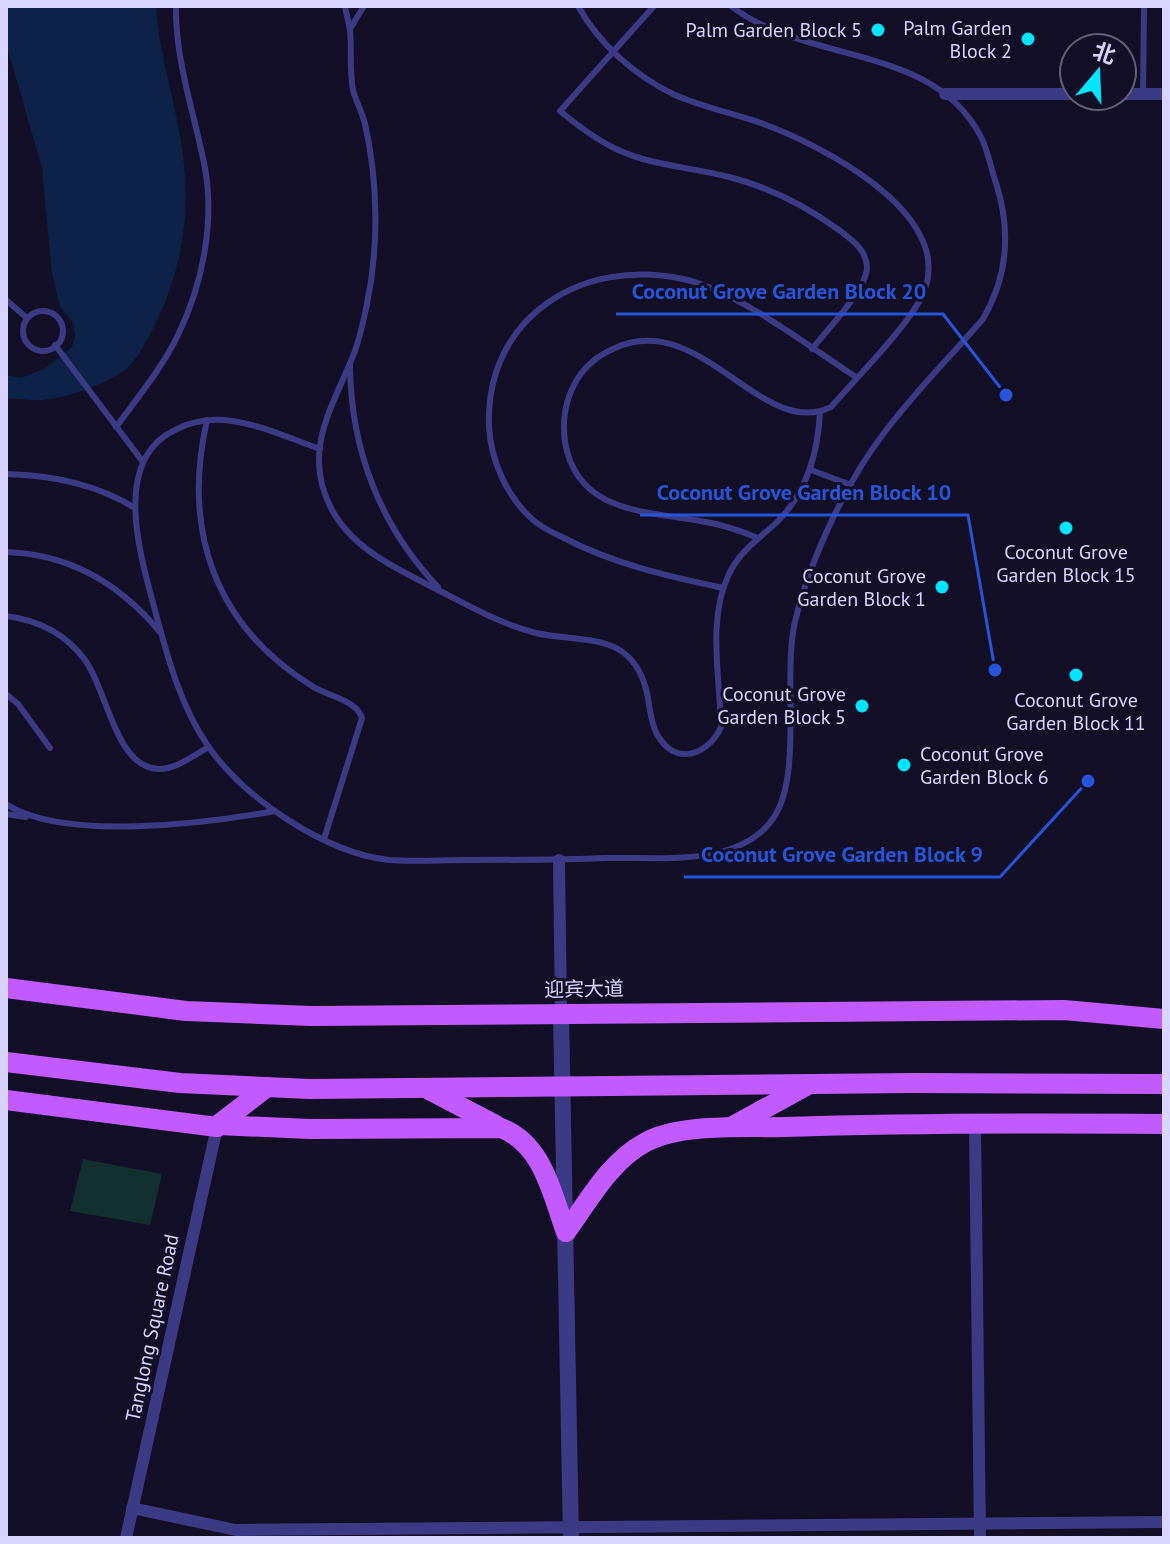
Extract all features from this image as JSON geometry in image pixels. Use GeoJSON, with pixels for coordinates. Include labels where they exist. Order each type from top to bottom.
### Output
{"type":"FeatureCollection","features":[{"type":"Feature","properties":{"kind":"main road","name":"迎宾大道"},"geometry":{"type":"LineString","coordinates":[[6,988],[186,1011],[311,1016],[1064,1010],[1164,1019]]}},
{"type":"Feature","properties":{"kind":"main road"},"geometry":{"type":"LineString","coordinates":[[6,1062],[180,1083],[267,1087],[1164,1084]]}},
{"type":"Feature","properties":{"kind":"main road"},"geometry":{"type":"LineString","coordinates":[[727,1129],[810,1084]]}},
{"type":"Feature","properties":{"kind":"main road"},"geometry":{"type":"LineString","coordinates":[[217,1126],[267,1087]]}},
{"type":"Feature","properties":{"kind":"main road"},"geometry":{"type":"LineString","coordinates":[[425,1088],[514,1133],[529,1146],[542,1168],[566,1232]]}},
{"type":"Feature","properties":{"kind":"main road"},"geometry":{"type":"LineString","coordinates":[[6,1100],[217,1126],[501,1128]]}},
{"type":"Feature","properties":{"kind":"main road"},"geometry":{"type":"LineString","coordinates":[[566,1232],[607,1174],[648,1141],[672,1133],[975,1123],[1164,1124]]}},
{"type":"Feature","properties":{"kind":"street"},"geometry":{"type":"LineString","coordinates":[[945,94],[1058,94]]}},
{"type":"Feature","properties":{"kind":"street"},"geometry":{"type":"LineString","coordinates":[[1138,94],[1164,94]]}},
{"type":"Feature","properties":{"kind":"street"},"geometry":{"type":"LineString","coordinates":[[559,860],[571,1532]]}},
{"type":"Feature","properties":{"kind":"street"},"geometry":{"type":"LineString","coordinates":[[975,1123],[980,1538]]}},
{"type":"Feature","properties":{"kind":"street","name":"Tanglong Square Road"},"geometry":{"type":"LineString","coordinates":[[126,1538],[217,1126]]}},
{"type":"Feature","properties":{"kind":"street"},"geometry":{"type":"LineString","coordinates":[[132,1508],[236,1530],[571,1532],[1164,1522]]}},
{"type":"Feature","properties":{"kind":"lane"},"geometry":{"type":"LineString","coordinates":[[116,427],[156,372],[177,336],[193,297],[204,256],[208,214],[206,172],[181,57],[176,6]]}},
{"type":"Feature","properties":{"kind":"lane"},"geometry":{"type":"LineString","coordinates":[[345,6],[350,29],[349,61],[354,93],[367,137],[375,212],[373,258],[367,302],[349,364],[325,419],[320,449],[323,488],[332,510],[361,546],[476,611],[510,625],[558,638],[601,643],[619,650],[633,662],[643,678],[660,740],[669,749],[682,754],[695,753],[707,748],[716,739],[721,727],[718,611],[723,588],[730,570],[742,553],[780,519],[798,496],[811,470],[818,441],[820,412]]}},
{"type":"Feature","properties":{"kind":"lane"},"geometry":{"type":"LineString","coordinates":[[350,29],[364,6]]}},
{"type":"Feature","properties":{"kind":"lane"},"geometry":{"type":"LineString","coordinates":[[578,6],[613,52],[640,74],[673,94],[762,123],[835,158],[879,189],[915,223],[925,243],[929,265],[926,287],[917,307],[831,407],[820,412],[796,413],[758,394],[692,351],[658,340],[640,340],[606,352],[585,369],[570,392],[565,409],[566,445],[581,478],[593,491],[608,501],[643,514],[720,525],[758,538]]}},
{"type":"Feature","properties":{"kind":"lane"},"geometry":{"type":"LineString","coordinates":[[654,6],[560,111],[616,149],[654,162],[728,176],[792,200],[858,246],[864,255],[865,277],[812,349]]}},
{"type":"Feature","properties":{"kind":"lane"},"geometry":{"type":"LineString","coordinates":[[320,449],[230,420],[207,420],[185,425],[165,435],[152,447],[143,462],[135,508],[137,540],[161,633],[187,708],[209,747],[240,781],[275,811],[324,839],[358,854],[389,860],[559,860],[720,852],[733,850],[755,839],[774,818],[783,796],[789,766],[794,625],[823,542],[865,459],[885,430],[983,319],[995,298],[1003,269],[1006,238],[1003,205],[981,137],[965,113],[945,94],[919,76],[886,63],[789,37],[731,6]]}},
{"type":"Feature","properties":{"kind":"lane"},"geometry":{"type":"LineString","coordinates":[[1143,94],[1144,6]]}},
{"type":"Feature","properties":{"kind":"lane"},"geometry":{"type":"LineString","coordinates":[[723,588],[626,565],[577,545],[532,520],[512,496],[498,469],[490,439],[489,408],[494,377],[506,348],[523,323],[546,302],[571,289],[627,275],[656,275],[684,279],[712,288],[856,377]]}},
{"type":"Feature","properties":{"kind":"lane"},"geometry":{"type":"LineString","coordinates":[[6,300],[27,318]]}},
{"type":"Feature","properties":{"kind":"lane"},"geometry":{"type":"LineString","coordinates":[[37,311],[54,314],[63,330],[55,345],[44,351],[29,346],[23,333],[27,318],[37,311]]}},
{"type":"Feature","properties":{"kind":"lane"},"geometry":{"type":"LineString","coordinates":[[55,345],[143,462]]}},
{"type":"Feature","properties":{"kind":"lane"},"geometry":{"type":"LineString","coordinates":[[349,364],[356,434],[378,501],[407,550],[444,593]]}},
{"type":"Feature","properties":{"kind":"lane"},"geometry":{"type":"LineString","coordinates":[[207,420],[197,482],[198,514],[214,575],[229,604],[268,654],[320,691],[355,706],[362,718],[324,839]]}},
{"type":"Feature","properties":{"kind":"lane"},"geometry":{"type":"LineString","coordinates":[[811,470],[851,485]]}},
{"type":"Feature","properties":{"kind":"lane"},"geometry":{"type":"LineString","coordinates":[[6,474],[33,474],[79,483],[135,508]]}},
{"type":"Feature","properties":{"kind":"lane"},"geometry":{"type":"LineString","coordinates":[[6,552],[57,559],[87,571],[115,588],[140,609],[161,633]]}},
{"type":"Feature","properties":{"kind":"lane"},"geometry":{"type":"LineString","coordinates":[[6,616],[41,624],[74,646],[96,679],[130,756],[143,765],[158,769],[174,766],[209,747]]}},
{"type":"Feature","properties":{"kind":"lane"},"geometry":{"type":"LineString","coordinates":[[6,694],[18,704],[50,748]]}},
{"type":"Feature","properties":{"kind":"lane"},"geometry":{"type":"LineString","coordinates":[[6,804],[37,819]]}},
{"type":"Feature","properties":{"kind":"lane"},"geometry":{"type":"LineString","coordinates":[[6,814],[103,825],[156,826],[275,811]]}},
{"type":"Feature","properties":{"kind":"green space"},"geometry":{"type":"Polygon","coordinates":[[[83,1159],[162,1174],[150,1225],[70,1211],[83,1159]]]}},
{"type":"Feature","properties":{"kind":"water"},"geometry":{"type":"Polygon","coordinates":[[[6,6],[156,6],[185,180],[184,227],[175,273],[159,317],[139,354],[127,368],[109,380],[75,393],[42,400],[6,399],[6,375],[21,378],[44,369],[72,347],[75,335],[73,323],[60,306],[52,274],[42,168],[6,43],[6,6]]]}},
{"type":"Feature","properties":{"kind":"place","name":"Palm Garden Block 5"},"geometry":{"type":"Point","coordinates":[878,30]}},
{"type":"Feature","properties":{"kind":"place","name":"Palm Garden Block 2"},"geometry":{"type":"Point","coordinates":[1028,39]}},
{"type":"Feature","properties":{"kind":"place","name":"Coconut Grove Garden Block 20"},"geometry":{"type":"Point","coordinates":[1006,395]}},
{"type":"Feature","properties":{"kind":"place","name":"Coconut Grove Garden Block 15"},"geometry":{"type":"Point","coordinates":[1066,528]}},
{"type":"Feature","properties":{"kind":"place","name":"Coconut Grove Garden Block 1"},"geometry":{"type":"Point","coordinates":[942,587]}},
{"type":"Feature","properties":{"kind":"place","name":"Coconut Grove Garden Block 10"},"geometry":{"type":"Point","coordinates":[995,670]}},
{"type":"Feature","properties":{"kind":"place","name":"Coconut Grove Garden Block 11"},"geometry":{"type":"Point","coordinates":[1076,675]}},
{"type":"Feature","properties":{"kind":"place","name":"Coconut Grove Garden Block 5"},"geometry":{"type":"Point","coordinates":[862,706]}},
{"type":"Feature","properties":{"kind":"place","name":"Coconut Grove Garden Block 6"},"geometry":{"type":"Point","coordinates":[904,765]}},
{"type":"Feature","properties":{"kind":"place","name":"Coconut Grove Garden Block 9"},"geometry":{"type":"Point","coordinates":[1088,781]}}]}
